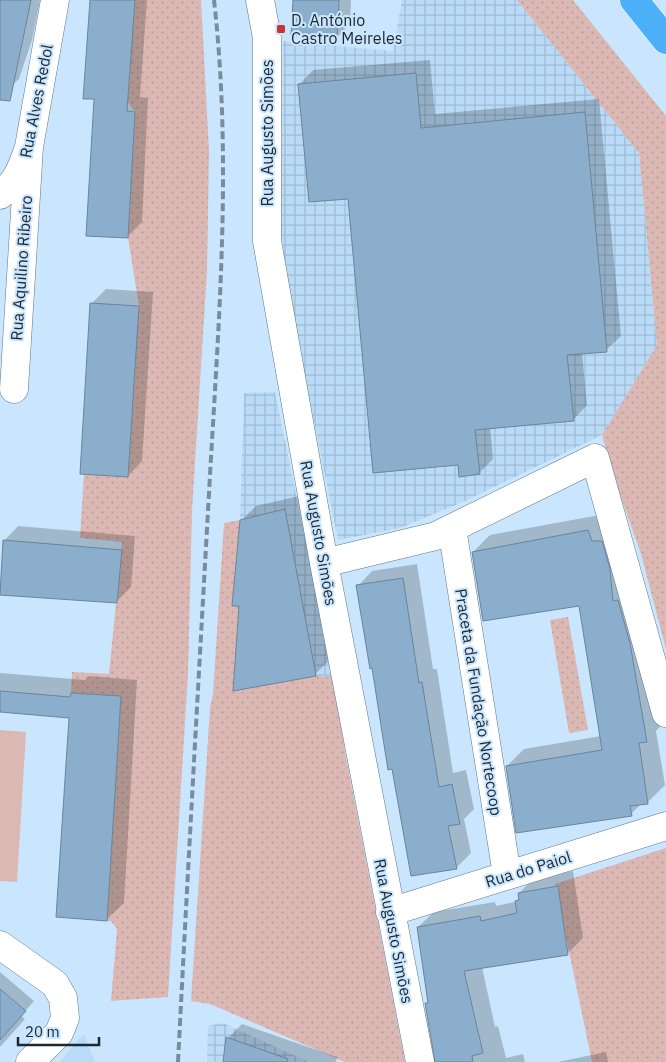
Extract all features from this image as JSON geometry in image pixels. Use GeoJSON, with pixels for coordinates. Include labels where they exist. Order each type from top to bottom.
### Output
{"type":"FeatureCollection","features":[{"type":"Feature","properties":{"kind":"highway"},"geometry":{"type":"LineString","coordinates":[[634,0],[666,40]]}},
{"type":"Feature","properties":{"kind":"street","name":"Rua Alves Redol"},"geometry":{"type":"LineString","coordinates":[[0,195],[12,186],[22,169],[29,146],[55,0]]}},
{"type":"Feature","properties":{"kind":"street","name":"Rua Augusto Simões"},"geometry":{"type":"LineString","coordinates":[[260,0],[267,38],[267,241],[324,563],[420,1062]]}},
{"type":"Feature","properties":{"kind":"street","name":"Rua Aquilino Ribeiro"},"geometry":{"type":"LineString","coordinates":[[14,389],[29,146]]}},
{"type":"Feature","properties":{"kind":"street"},"geometry":{"type":"LineString","coordinates":[[324,563],[436,536],[595,458],[666,713]]}},
{"type":"Feature","properties":{"kind":"street","name":"Praceta da Fundação Nortecoop"},"geometry":{"type":"LineString","coordinates":[[452,528],[507,875]]}},
{"type":"Feature","properties":{"kind":"street","name":"Rua do Paiol"},"geometry":{"type":"LineString","coordinates":[[390,912],[666,826]]}},
{"type":"Feature","properties":{"kind":"street"},"geometry":{"type":"LineString","coordinates":[[0,945],[55,984],[63,998],[65,1018],[59,1033],[30,1062]]}},
{"type":"Feature","properties":{"kind":"shaded area"},"geometry":{"type":"Polygon","coordinates":[[[135,0],[201,0],[209,151],[207,271],[192,511],[188,674],[168,997],[111,1001],[117,929],[111,921],[107,921],[121,696],[71,693],[72,672],[109,674],[122,542],[80,538],[84,474],[128,477],[139,306],[128,238],[135,112],[127,101],[135,0]]]}},
{"type":"Feature","properties":{"kind":"shaded area"},"geometry":{"type":"Polygon","coordinates":[[[402,0],[517,0],[639,153],[657,345],[602,435],[463,502],[400,528],[338,540],[294,322],[281,233],[283,41],[393,51],[402,0]]]}},
{"type":"Feature","properties":{"kind":"shaded area"},"geometry":{"type":"Polygon","coordinates":[[[517,0],[573,0],[666,116],[666,649],[641,554],[610,466],[602,435],[657,345],[639,153],[517,0]]]}},
{"type":"Feature","properties":{"kind":"shaded area"},"geometry":{"type":"Polygon","coordinates":[[[275,392],[333,676],[316,676],[233,691],[232,606],[240,520],[244,393],[275,392]]]}},
{"type":"Feature","properties":{"kind":"shaded area"},"geometry":{"type":"Polygon","coordinates":[[[240,520],[232,606],[239,606],[233,691],[316,675],[322,677],[333,676],[345,752],[405,1062],[345,1062],[210,1004],[191,1001],[224,523],[240,520]]]}},
{"type":"Feature","properties":{"kind":"shaded area"},"geometry":{"type":"Polygon","coordinates":[[[568,617],[588,730],[569,733],[550,620],[568,617]]]}},
{"type":"Feature","properties":{"kind":"shaded area"},"geometry":{"type":"Polygon","coordinates":[[[0,730],[26,732],[17,882],[0,881],[0,730]]]}},
{"type":"Feature","properties":{"kind":"shaded area"},"geometry":{"type":"Polygon","coordinates":[[[666,848],[666,1062],[592,1062],[555,884],[666,848]]]}},
{"type":"Feature","properties":{"kind":"shaded area"},"geometry":{"type":"Polygon","coordinates":[[[223,1023],[309,1062],[207,1062],[208,1026],[223,1023]]]}},
{"type":"Feature","properties":{"kind":"shaded area"},"geometry":{"type":"Polygon","coordinates":[[[84,1034],[95,1062],[60,1062],[74,1045],[84,1034]]]}},
{"type":"Feature","properties":{"kind":"building"},"geometry":{"type":"Polygon","coordinates":[[[0,0],[31,0],[10,101],[0,100],[0,0]]]}},
{"type":"Feature","properties":{"kind":"building"},"geometry":{"type":"Polygon","coordinates":[[[90,0],[135,0],[127,111],[135,112],[128,238],[86,236],[94,99],[83,99],[90,0]]]}},
{"type":"Feature","properties":{"kind":"building"},"geometry":{"type":"Polygon","coordinates":[[[293,0],[339,0],[337,38],[291,35],[293,0]]]}},
{"type":"Feature","properties":{"kind":"building"},"geometry":{"type":"Polygon","coordinates":[[[416,73],[421,128],[585,112],[607,352],[567,355],[574,421],[475,430],[480,474],[459,477],[458,465],[373,473],[348,199],[309,202],[298,84],[416,73]]]}},
{"type":"Feature","properties":{"kind":"building"},"geometry":{"type":"Polygon","coordinates":[[[90,303],[139,306],[128,477],[80,474],[90,303]]]}},
{"type":"Feature","properties":{"kind":"building"},"geometry":{"type":"Polygon","coordinates":[[[285,509],[316,676],[233,691],[239,606],[232,606],[240,520],[285,509]]]}},
{"type":"Feature","properties":{"kind":"building"},"geometry":{"type":"Polygon","coordinates":[[[588,530],[592,541],[602,541],[610,569],[613,601],[618,600],[630,643],[647,742],[639,743],[648,804],[630,806],[632,816],[516,833],[506,766],[602,750],[579,606],[483,621],[472,552],[588,530]]]}},
{"type":"Feature","properties":{"kind":"building"},"geometry":{"type":"Polygon","coordinates":[[[3,540],[122,550],[117,603],[0,595],[3,540]]]}},
{"type":"Feature","properties":{"kind":"building"},"geometry":{"type":"Polygon","coordinates":[[[403,578],[419,683],[422,682],[439,787],[452,784],[460,824],[448,826],[457,869],[411,876],[392,769],[388,770],[372,668],[370,669],[356,585],[403,578]]]}},
{"type":"Feature","properties":{"kind":"building"},"geometry":{"type":"Polygon","coordinates":[[[0,691],[70,697],[71,693],[121,696],[107,921],[56,917],[69,718],[0,712],[0,691]]]}},
{"type":"Feature","properties":{"kind":"building"},"geometry":{"type":"Polygon","coordinates":[[[558,886],[568,955],[464,971],[483,1053],[472,1056],[473,1062],[435,1062],[425,1003],[428,1003],[417,927],[480,916],[481,921],[517,913],[515,901],[519,900],[518,893],[558,886]]]}},
{"type":"Feature","properties":{"kind":"building"},"geometry":{"type":"Polygon","coordinates":[[[0,989],[26,1011],[0,1040],[0,989]]]}},
{"type":"Feature","properties":{"kind":"building"},"geometry":{"type":"Polygon","coordinates":[[[226,1037],[288,1059],[287,1062],[223,1062],[226,1037]]]}},
{"type":"Feature","properties":{"kind":"railway"},"geometry":{"type":"LineString","coordinates":[[178,1062],[220,297],[223,178],[222,119],[214,0]]}},
{"type":"Feature","properties":{"kind":"place","name":"D. António Castro Meireles"},"geometry":{"type":"Point","coordinates":[281,29]}}]}
